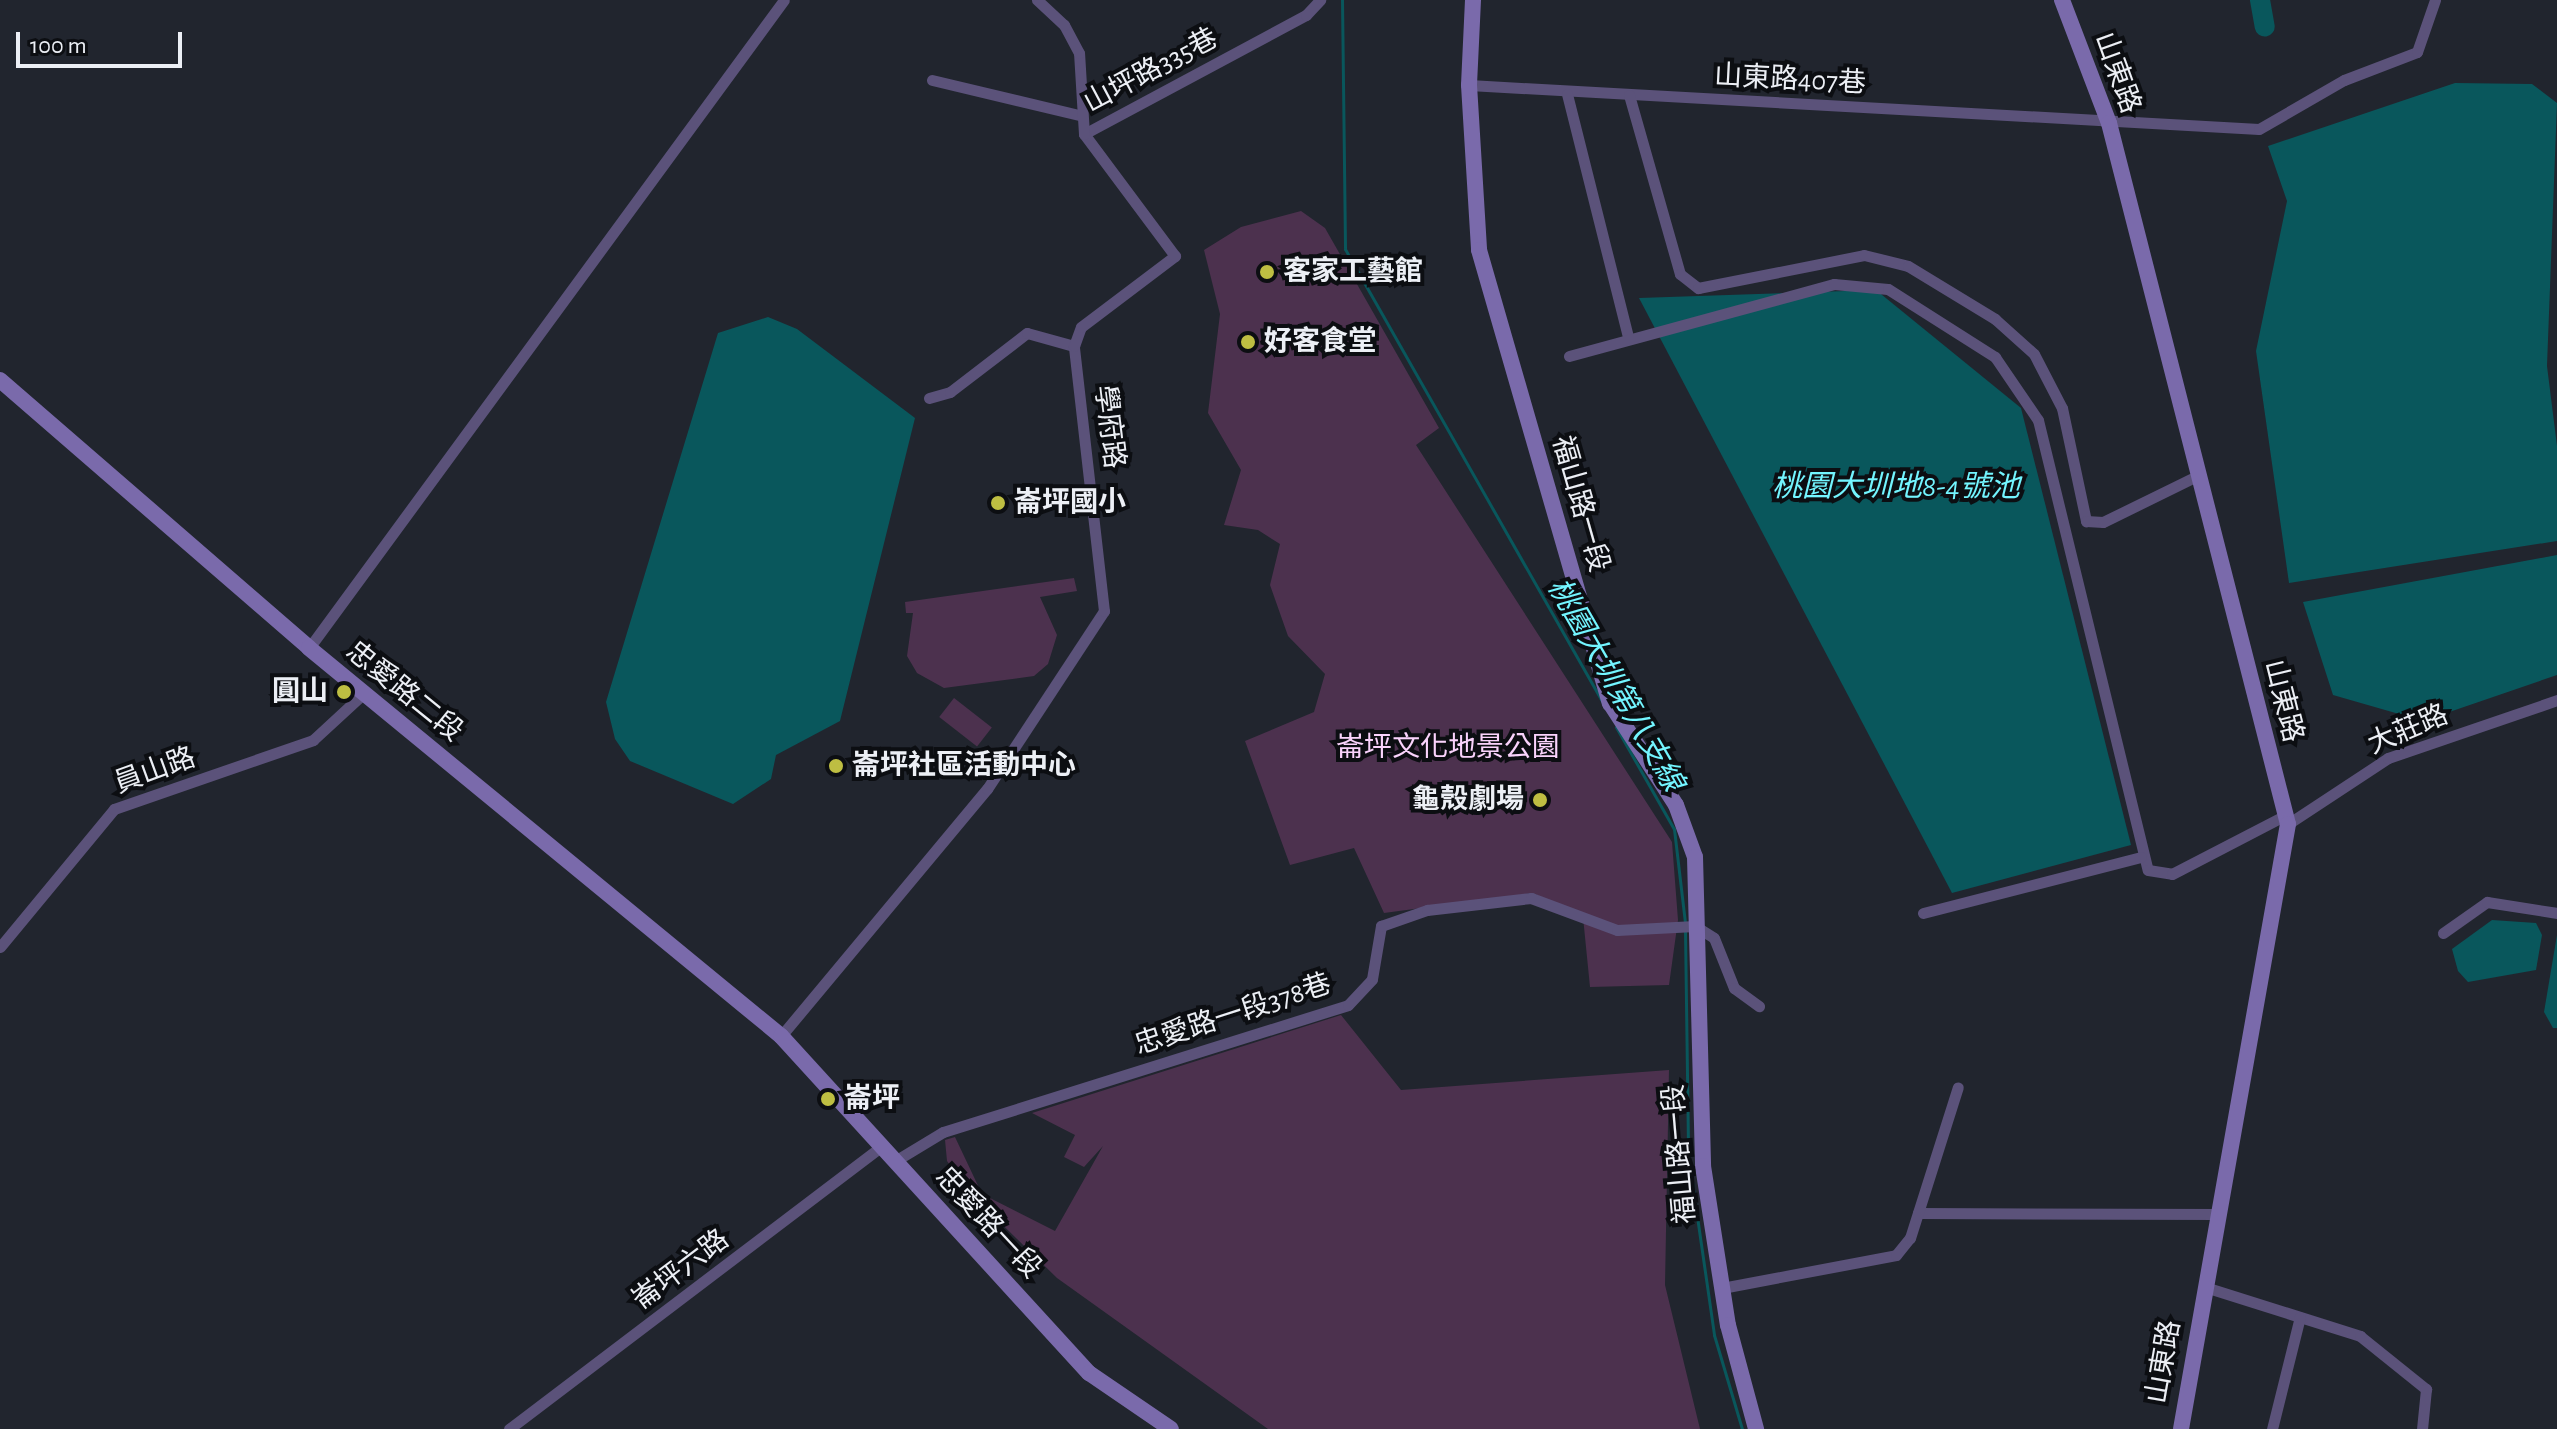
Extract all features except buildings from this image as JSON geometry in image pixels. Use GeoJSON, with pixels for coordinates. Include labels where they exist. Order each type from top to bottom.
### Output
{"type":"FeatureCollection","features":[{"type":"Feature","properties":{"kind":"street"},"geometry":{"type":"LineString","coordinates":[[309,648],[784,0]]}},
{"type":"Feature","properties":{"kind":"street"},"geometry":{"type":"LineString","coordinates":[[929,398],[950,392],[1027,333],[1074,346],[1081,327],[1175,256],[1084,134],[1079,115],[1079,53],[1064,25],[1037,0]]}},
{"type":"Feature","properties":{"kind":"street","name":"山坪路335巷"},"geometry":{"type":"LineString","coordinates":[[1084,134],[1306,15],[1320,0]]}},
{"type":"Feature","properties":{"kind":"street","name":"福山路一段"},"geometry":{"type":"LineString","coordinates":[[1473,0],[1469,85],[1479,250],[1610,703],[1676,805],[1695,857],[1688,926],[1703,1166],[1722,1288],[1756,1429]]}},
{"type":"Feature","properties":{"kind":"street","name":"山東路"},"geometry":{"type":"LineString","coordinates":[[2062,0],[2109,123],[2287,820],[2181,1429]]}},
{"type":"Feature","properties":{"kind":"street","name":"山東路407巷"},"geometry":{"type":"LineString","coordinates":[[1469,85],[1567,94],[2259,129],[2344,80],[2417,52],[2435,0]]}},
{"type":"Feature","properties":{"kind":"street"},"geometry":{"type":"LineString","coordinates":[[932,80],[1079,115]]}},
{"type":"Feature","properties":{"kind":"street"},"geometry":{"type":"LineString","coordinates":[[1567,94],[1628,337]]}},
{"type":"Feature","properties":{"kind":"street"},"geometry":{"type":"LineString","coordinates":[[1629,95],[1680,274],[1698,288],[1864,255],[1908,266],[1995,319],[2034,354],[2062,408],[2086,521],[2103,522],[2199,475]]}},
{"type":"Feature","properties":{"kind":"street"},"geometry":{"type":"LineString","coordinates":[[1569,356],[1628,337],[1834,284],[1888,289],[1995,357],[2031,400],[2046,448],[2141,857],[1923,913]]}},
{"type":"Feature","properties":{"kind":"street","name":"學府路"},"geometry":{"type":"LineString","coordinates":[[781,1036],[987,789],[1104,611],[1074,346]]}},
{"type":"Feature","properties":{"kind":"street","name":"忠愛路二段"},"geometry":{"type":"LineString","coordinates":[[0,380],[309,648],[781,1036]]}},
{"type":"Feature","properties":{"kind":"street","name":"員山路"},"geometry":{"type":"LineString","coordinates":[[0,947],[114,809],[313,740],[365,692]]}},
{"type":"Feature","properties":{"kind":"street","name":"大莊路"},"geometry":{"type":"LineString","coordinates":[[2141,857],[2148,870],[2172,874],[2287,820],[2388,758],[2557,700]]}},
{"type":"Feature","properties":{"kind":"street","name":"忠愛路一段378巷"},"geometry":{"type":"LineString","coordinates":[[895,1161],[943,1132],[1348,1005],[1372,979],[1381,926],[1392,919],[1531,898],[1617,930],[1688,926]]}},
{"type":"Feature","properties":{"kind":"street"},"geometry":{"type":"LineString","coordinates":[[2443,933],[2487,902],[2557,913]]}},
{"type":"Feature","properties":{"kind":"street"},"geometry":{"type":"LineString","coordinates":[[1688,926],[1714,938],[1734,988],[1759,1006]]}},
{"type":"Feature","properties":{"kind":"street","name":"忠愛路一段"},"geometry":{"type":"LineString","coordinates":[[781,1036],[1089,1373],[1171,1429]]}},
{"type":"Feature","properties":{"kind":"street"},"geometry":{"type":"LineString","coordinates":[[1722,1288],[1896,1255],[1918,1213],[1958,1087]]}},
{"type":"Feature","properties":{"kind":"street","name":"崙坪六路"},"geometry":{"type":"LineString","coordinates":[[509,1429],[882,1146]]}},
{"type":"Feature","properties":{"kind":"street"},"geometry":{"type":"LineString","coordinates":[[1918,1213],[2219,1214]]}},
{"type":"Feature","properties":{"kind":"street"},"geometry":{"type":"LineString","coordinates":[[2205,1287],[2360,1336],[2426,1389],[2422,1429]]}},
{"type":"Feature","properties":{"kind":"street"},"geometry":{"type":"LineString","coordinates":[[2272,1429],[2300,1317]]}},
{"type":"Feature","properties":{"kind":"green space","name":"崙坪文化地景公園"},"geometry":{"type":"Polygon","coordinates":[[[1301,211],[1325,228],[1439,428],[1416,445],[1672,842],[1678,920],[1669,985],[1590,987],[1583,917],[1533,893],[1384,913],[1354,848],[1290,865],[1245,741],[1314,712],[1325,674],[1288,636],[1270,585],[1280,544],[1258,530],[1224,525],[1241,470],[1208,413],[1220,314],[1204,250],[1241,227],[1301,211]]]}},
{"type":"Feature","properties":{"kind":"green space"},"geometry":{"type":"Polygon","coordinates":[[[1074,578],[1077,591],[1040,597],[1057,635],[1048,664],[1034,676],[944,688],[917,673],[907,656],[913,613],[906,613],[905,602],[1074,578]]]}},
{"type":"Feature","properties":{"kind":"green space"},"geometry":{"type":"Polygon","coordinates":[[[954,698],[992,728],[977,746],[939,717],[954,698]]]}},
{"type":"Feature","properties":{"kind":"green space"},"geometry":{"type":"Polygon","coordinates":[[[1341,1015],[1401,1090],[1669,1070],[1665,1285],[1700,1429],[1268,1429],[1057,1278],[968,1191],[947,1161],[945,1140],[955,1137],[982,1194],[1055,1231],[1103,1146],[1084,1167],[1064,1157],[1075,1135],[1032,1113],[1341,1015]]]}},
{"type":"Feature","properties":{"kind":"water"},"geometry":{"type":"Polygon","coordinates":[[[2455,83],[2532,84],[2557,103],[2547,366],[2557,446],[2557,541],[2289,583],[2256,351],[2287,201],[2268,146],[2455,83]]]}},
{"type":"Feature","properties":{"kind":"water","name":"桃園大圳地8-4號池"},"geometry":{"type":"Polygon","coordinates":[[[1876,290],[2021,408],[2131,845],[1952,893],[1639,298],[1876,290]]]}},
{"type":"Feature","properties":{"kind":"water"},"geometry":{"type":"Polygon","coordinates":[[[768,317],[797,329],[915,418],[840,721],[776,755],[771,779],[733,804],[630,761],[615,739],[606,702],[718,333],[768,317]]]}},
{"type":"Feature","properties":{"kind":"water"},"geometry":{"type":"Polygon","coordinates":[[[2557,555],[2557,675],[2426,720],[2421,709],[2399,714],[2333,695],[2303,602],[2557,555]]]}},
{"type":"Feature","properties":{"kind":"water"},"geometry":{"type":"Polygon","coordinates":[[[2492,920],[2536,923],[2542,935],[2536,970],[2468,982],[2458,971],[2452,949],[2492,920]]]}},
{"type":"Feature","properties":{"kind":"water"},"geometry":{"type":"Polygon","coordinates":[[[2557,935],[2557,1028],[2553,1028],[2544,1012],[2557,935]]]}},
{"type":"Feature","properties":{"kind":"waterway","name":"桃園大圳第八支線"},"geometry":{"type":"LineString","coordinates":[[1342,0],[1345,249],[1603,703]]}},
{"type":"Feature","properties":{"kind":"waterway"},"geometry":{"type":"LineString","coordinates":[[2260,0],[2265,27]]}},
{"type":"Feature","properties":{"kind":"waterway","name":"桃園大圳第八支線"},"geometry":{"type":"LineString","coordinates":[[1616,727],[1674,829],[1685,923]]}},
{"type":"Feature","properties":{"kind":"waterway","name":"桃園大圳第八支線"},"geometry":{"type":"LineString","coordinates":[[1685,931],[1688,1154],[1714,1335],[1742,1429]]}},
{"type":"Feature","properties":{"kind":"place","name":"客家工藝館"},"geometry":{"type":"Point","coordinates":[1267,272]}},
{"type":"Feature","properties":{"kind":"place","name":"好客食堂"},"geometry":{"type":"Point","coordinates":[1248,342]}},
{"type":"Feature","properties":{"kind":"place","name":"崙坪國小"},"geometry":{"type":"Point","coordinates":[998,503]}},
{"type":"Feature","properties":{"kind":"place","name":"圓山"},"geometry":{"type":"Point","coordinates":[344,692]}},
{"type":"Feature","properties":{"kind":"place","name":"崙坪社區活動中心"},"geometry":{"type":"Point","coordinates":[836,766]}},
{"type":"Feature","properties":{"kind":"place","name":"龜殼劇場"},"geometry":{"type":"Point","coordinates":[1540,800]}},
{"type":"Feature","properties":{"kind":"place","name":"崙坪"},"geometry":{"type":"Point","coordinates":[828,1099]}}]}
